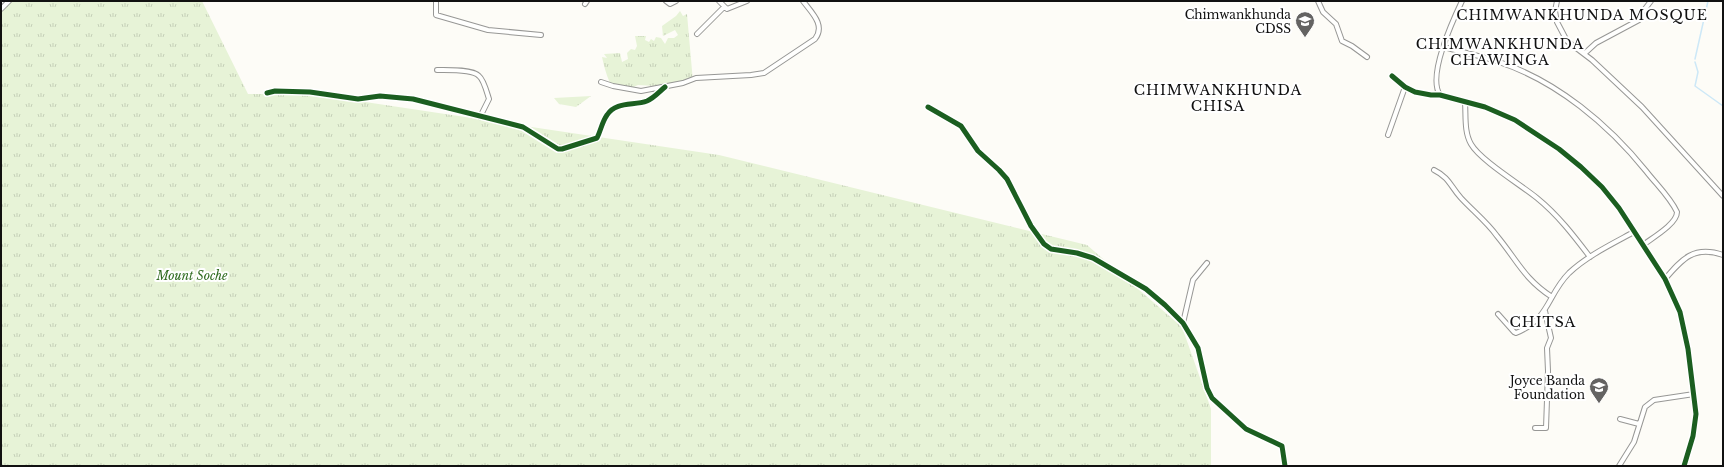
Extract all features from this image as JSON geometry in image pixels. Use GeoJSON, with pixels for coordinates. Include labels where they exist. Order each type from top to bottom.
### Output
{"type":"FeatureCollection","features":[{"type":"Feature","properties":{"kind":"street"},"geometry":{"type":"LineString","coordinates":[[1,9],[9,1]]}},
{"type":"Feature","properties":{"kind":"street"},"geometry":{"type":"LineString","coordinates":[[436,1],[436,15],[488,30],[541,35]]}},
{"type":"Feature","properties":{"kind":"street"},"geometry":{"type":"LineString","coordinates":[[666,1],[670,4],[676,1]]}},
{"type":"Feature","properties":{"kind":"street"},"geometry":{"type":"LineString","coordinates":[[719,1],[727,9],[747,1]]}},
{"type":"Feature","properties":{"kind":"street"},"geometry":{"type":"LineString","coordinates":[[601,82],[613,86],[641,91],[684,83],[696,78],[725,78],[764,73],[815,39],[818,35],[819,24],[803,1]]}},
{"type":"Feature","properties":{"kind":"street"},"geometry":{"type":"LineString","coordinates":[[1318,1],[1323,12],[1336,24],[1341,40],[1367,57]]}},
{"type":"Feature","properties":{"kind":"street"},"geometry":{"type":"LineString","coordinates":[[1440,95],[1437,86],[1437,75],[1444,47],[1462,1]]}},
{"type":"Feature","properties":{"kind":"street"},"geometry":{"type":"LineString","coordinates":[[1557,1],[1556,16],[1561,33],[1570,45],[1602,68],[1648,112],[1723,196]]}},
{"type":"Feature","properties":{"kind":"street"},"geometry":{"type":"LineString","coordinates":[[1584,54],[1596,43],[1639,20],[1641,14],[1651,1]]}},
{"type":"Feature","properties":{"kind":"street"},"geometry":{"type":"LineString","coordinates":[[697,34],[724,7]]}},
{"type":"Feature","properties":{"kind":"street"},"geometry":{"type":"LineString","coordinates":[[1444,47],[1499,62],[1526,73],[1555,89],[1588,111],[1614,135],[1638,161],[1677,212],[1674,220],[1659,234],[1643,245]]}},
{"type":"Feature","properties":{"kind":"street"},"geometry":{"type":"LineString","coordinates":[[438,70],[475,73],[479,76],[489,99],[480,117]]}},
{"type":"Feature","properties":{"kind":"street"},"geometry":{"type":"LineString","coordinates":[[1392,76],[1404,87],[1422,94],[1440,95],[1466,102],[1500,113],[1520,124],[1559,149],[1602,187],[1619,208],[1665,279],[1680,312],[1688,349],[1696,420],[1685,466]]}},
{"type":"Feature","properties":{"kind":"street"},"geometry":{"type":"LineString","coordinates":[[267,93],[275,91],[310,92],[358,99],[380,96],[409,98],[523,127],[558,149],[562,149],[597,138],[602,123],[609,111],[620,105],[640,103],[648,100],[665,87]]}},
{"type":"Feature","properties":{"kind":"street"},"geometry":{"type":"LineString","coordinates":[[1388,135],[1404,87]]}},
{"type":"Feature","properties":{"kind":"street"},"geometry":{"type":"LineString","coordinates":[[1466,102],[1466,127],[1469,139],[1474,149],[1490,163],[1539,199],[1569,230],[1590,257]]}},
{"type":"Feature","properties":{"kind":"street"},"geometry":{"type":"LineString","coordinates":[[928,107],[961,126],[978,151],[999,170],[1007,180],[1030,226],[1044,244],[1052,249],[1084,254],[1108,265],[1155,296],[1183,323],[1198,348],[1207,388],[1212,398],[1246,428],[1282,446],[1285,466]]}},
{"type":"Feature","properties":{"kind":"street"},"geometry":{"type":"LineString","coordinates":[[1434,170],[1445,176],[1461,197],[1498,236],[1528,278],[1552,297]]}},
{"type":"Feature","properties":{"kind":"street"},"geometry":{"type":"LineString","coordinates":[[1498,314],[1516,333],[1528,327],[1545,311],[1552,297],[1568,274],[1590,257],[1634,232]]}},
{"type":"Feature","properties":{"kind":"street"},"geometry":{"type":"LineString","coordinates":[[1665,279],[1683,258],[1688,255],[1705,251],[1723,255]]}},
{"type":"Feature","properties":{"kind":"street"},"geometry":{"type":"LineString","coordinates":[[1183,323],[1193,280],[1207,263]]}},
{"type":"Feature","properties":{"kind":"street"},"geometry":{"type":"LineString","coordinates":[[1535,428],[1546,428],[1547,418],[1547,348],[1551,338],[1545,311]]}},
{"type":"Feature","properties":{"kind":"street"},"geometry":{"type":"LineString","coordinates":[[1619,466],[1634,442],[1645,408],[1654,400],[1694,394]]}},
{"type":"Feature","properties":{"kind":"street"},"geometry":{"type":"LineString","coordinates":[[1620,419],[1639,424]]}},
{"type":"Feature","properties":{"kind":"green space","name":"Mount Soche"},"geometry":{"type":"Polygon","coordinates":[[[7,1],[202,1],[248,94],[312,94],[719,155],[1087,245],[1182,327],[1211,409],[1211,466],[1,466],[1,4],[7,1]]]}},
{"type":"Feature","properties":{"kind":"green space"},"geometry":{"type":"Polygon","coordinates":[[[680,11],[683,16],[687,14],[693,82],[685,85],[672,85],[662,88],[638,85],[631,88],[610,83],[602,57],[607,58],[604,54],[620,53],[622,62],[628,59],[627,53],[631,49],[635,50],[637,46],[635,36],[646,36],[645,40],[649,42],[651,39],[654,41],[656,37],[661,38],[665,44],[668,38],[674,38],[678,35],[675,30],[663,36],[662,26],[676,16],[680,11]]]}},
{"type":"Feature","properties":{"kind":"green space"},"geometry":{"type":"Polygon","coordinates":[[[591,96],[576,107],[559,104],[554,98],[591,96]]]}},
{"type":"Feature","properties":{"kind":"waterway"},"geometry":{"type":"LineString","coordinates":[[1695,59],[1708,1]]}},
{"type":"Feature","properties":{"kind":"waterway"},"geometry":{"type":"LineString","coordinates":[[1695,62],[1698,72],[1695,86],[1723,106]]}},
{"type":"Feature","properties":{"kind":"cycle path"},"geometry":{"type":"LineString","coordinates":[[1392,76],[1405,87],[1415,92],[1440,95],[1485,107],[1515,120],[1559,149],[1581,167],[1602,187],[1619,208],[1665,279],[1680,312],[1688,349],[1696,414],[1693,436],[1684,466]]}},
{"type":"Feature","properties":{"kind":"cycle path"},"geometry":{"type":"LineString","coordinates":[[267,93],[275,91],[310,92],[358,99],[380,96],[413,99],[523,127],[558,149],[562,149],[597,138],[604,120],[611,111],[620,106],[647,101],[665,87]]}},
{"type":"Feature","properties":{"kind":"cycle path"},"geometry":{"type":"LineString","coordinates":[[928,107],[961,126],[978,151],[1007,179],[1031,226],[1044,244],[1051,249],[1077,253],[1093,258],[1146,289],[1183,323],[1198,348],[1207,388],[1212,398],[1246,429],[1282,446],[1285,466]]}},
{"type":"Feature","properties":{"kind":"place","name":"Chimwankhunda CDSS"},"geometry":{"type":"Point","coordinates":[1305,38]}},
{"type":"Feature","properties":{"kind":"place","name":"Joyce Banda Foundation"},"geometry":{"type":"Point","coordinates":[1599,404]}},
{"type":"Feature","properties":{"kind":"district","name":"CHIMWANKHUNDA MOSQUE"},"geometry":{"type":"Point","coordinates":[1582,15]}},
{"type":"Feature","properties":{"kind":"district","name":"CHIMWANKHUNDA CHAWINGA"},"geometry":{"type":"Point","coordinates":[1500,52]}},
{"type":"Feature","properties":{"kind":"district","name":"CHIMWANKHUNDA CHISA"},"geometry":{"type":"Point","coordinates":[1218,98]}},
{"type":"Feature","properties":{"kind":"district","name":"CHITSA"},"geometry":{"type":"Point","coordinates":[1543,322]}}]}
